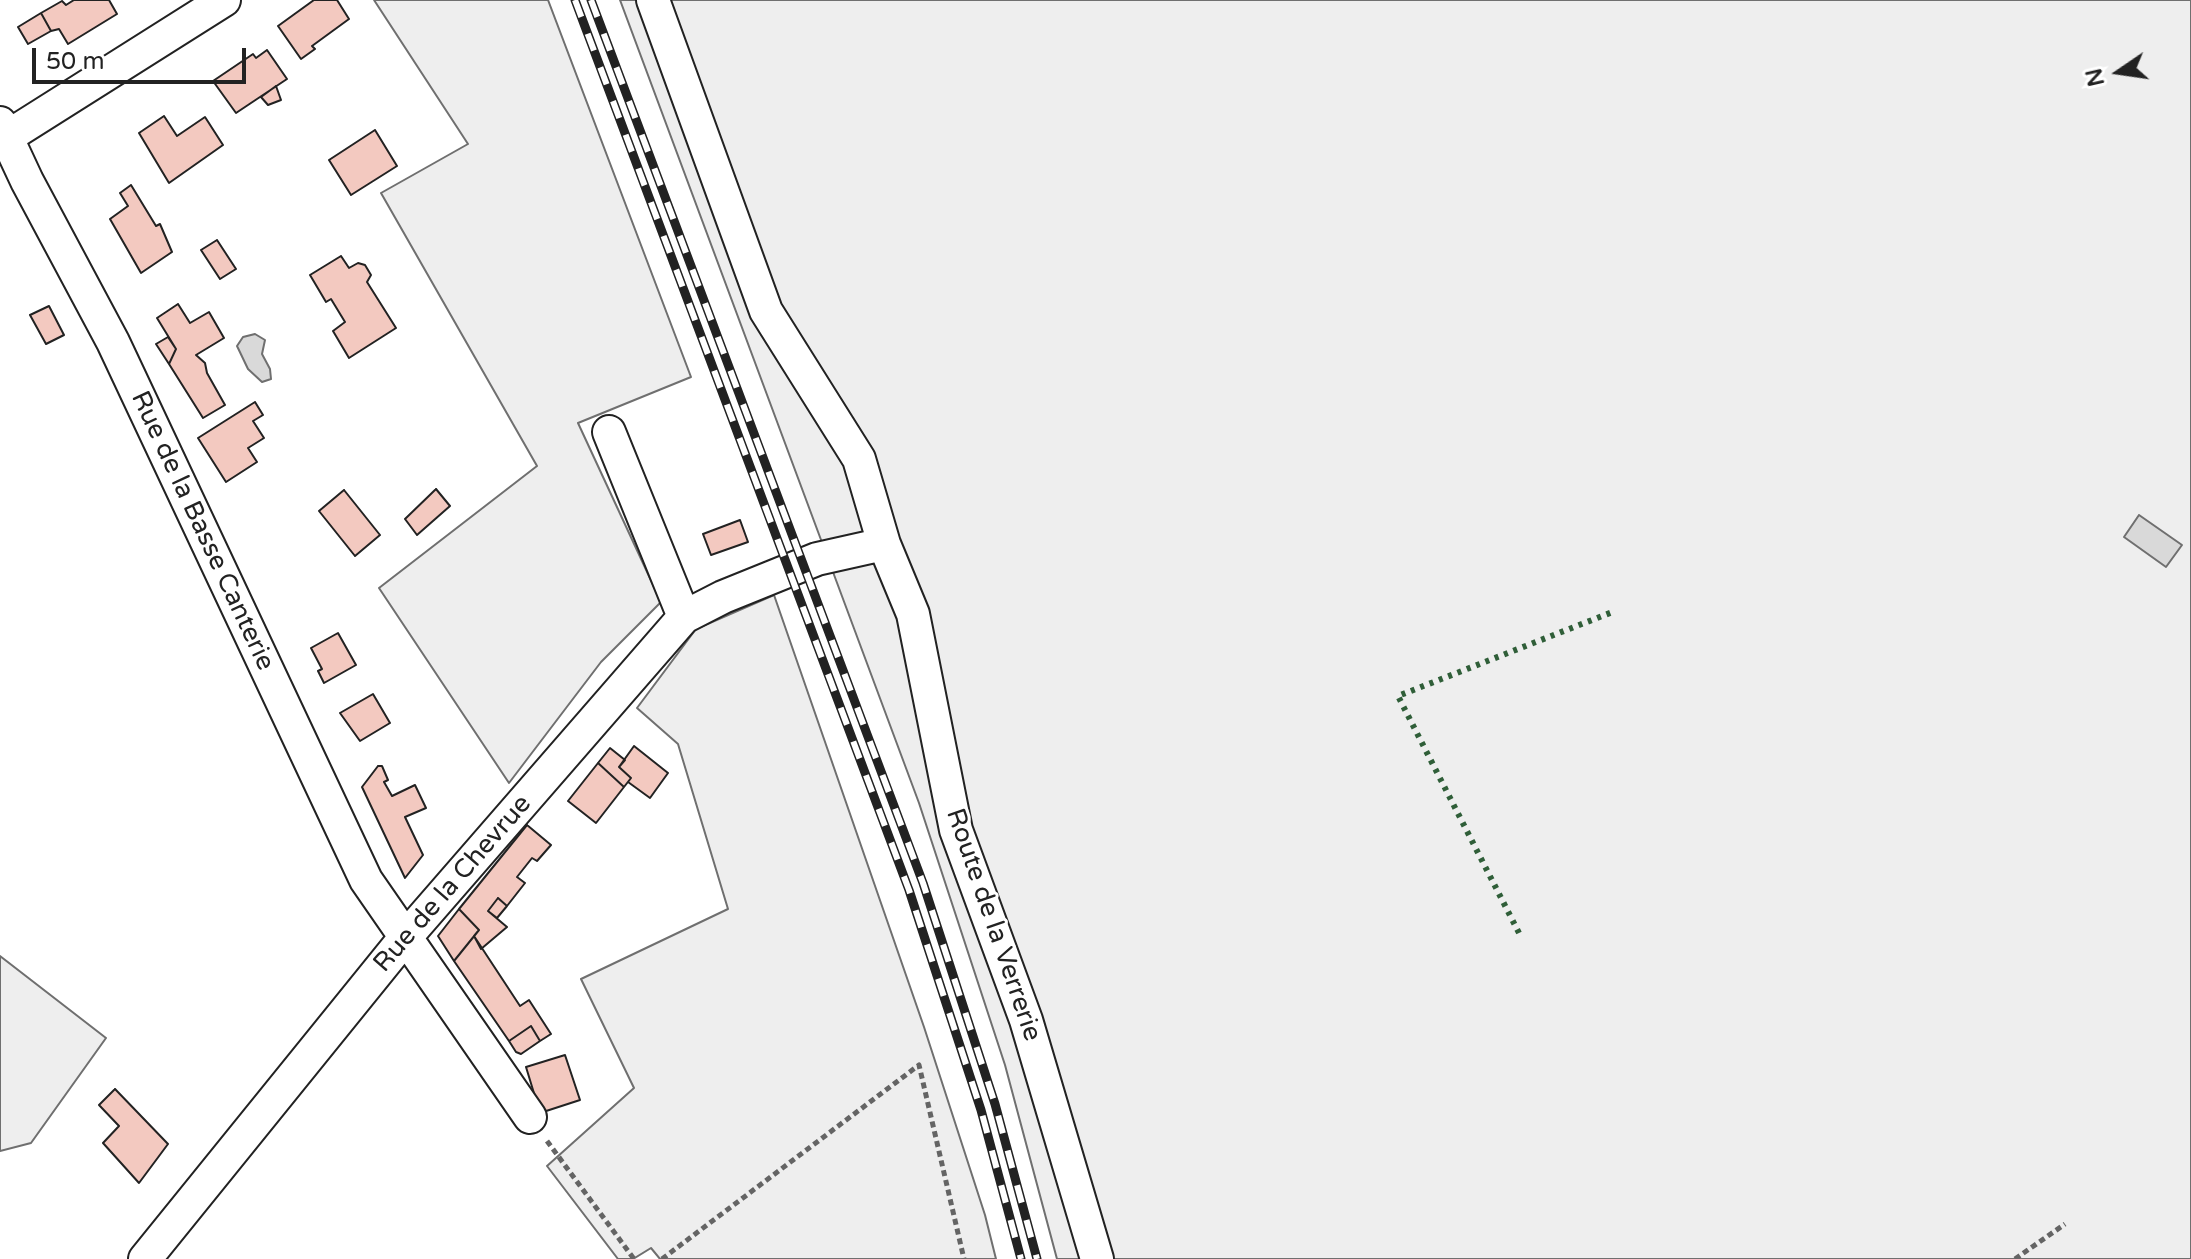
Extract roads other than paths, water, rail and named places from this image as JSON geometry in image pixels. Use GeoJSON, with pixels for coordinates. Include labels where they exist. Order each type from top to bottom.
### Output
{"type":"FeatureCollection","features":[{"type":"Feature","properties":{"kind":"street"},"geometry":{"type":"LineString","coordinates":[[3,130],[224,0]]}},
{"type":"Feature","properties":{"kind":"street","name":"Route de la Verrerie"},"geometry":{"type":"LineString","coordinates":[[653,0],[766,311],[859,459],[884,544],[913,614],[956,830],[1026,1020],[1097,1259]]}},
{"type":"Feature","properties":{"kind":"street","name":"Rue de la Basse Canterie"},"geometry":{"type":"LineString","coordinates":[[3,130],[113,342],[366,880],[530,1117]]}},
{"type":"Feature","properties":{"kind":"street"},"geometry":{"type":"LineString","coordinates":[[609,432],[684,617]]}},
{"type":"Feature","properties":{"kind":"street","name":"Rue de la Chevrue"},"geometry":{"type":"LineString","coordinates":[[145,1259],[404,939],[684,617],[723,597],[805,564],[884,544]]}},
{"type":"Feature","properties":{"kind":"railway"},"geometry":{"type":"LineString","coordinates":[[575,0],[909,890],[981,1110],[1021,1259]]}},
{"type":"Feature","properties":{"kind":"railway"},"geometry":{"type":"LineString","coordinates":[[591,0],[923,883],[995,1104],[1037,1259]]}}]}
